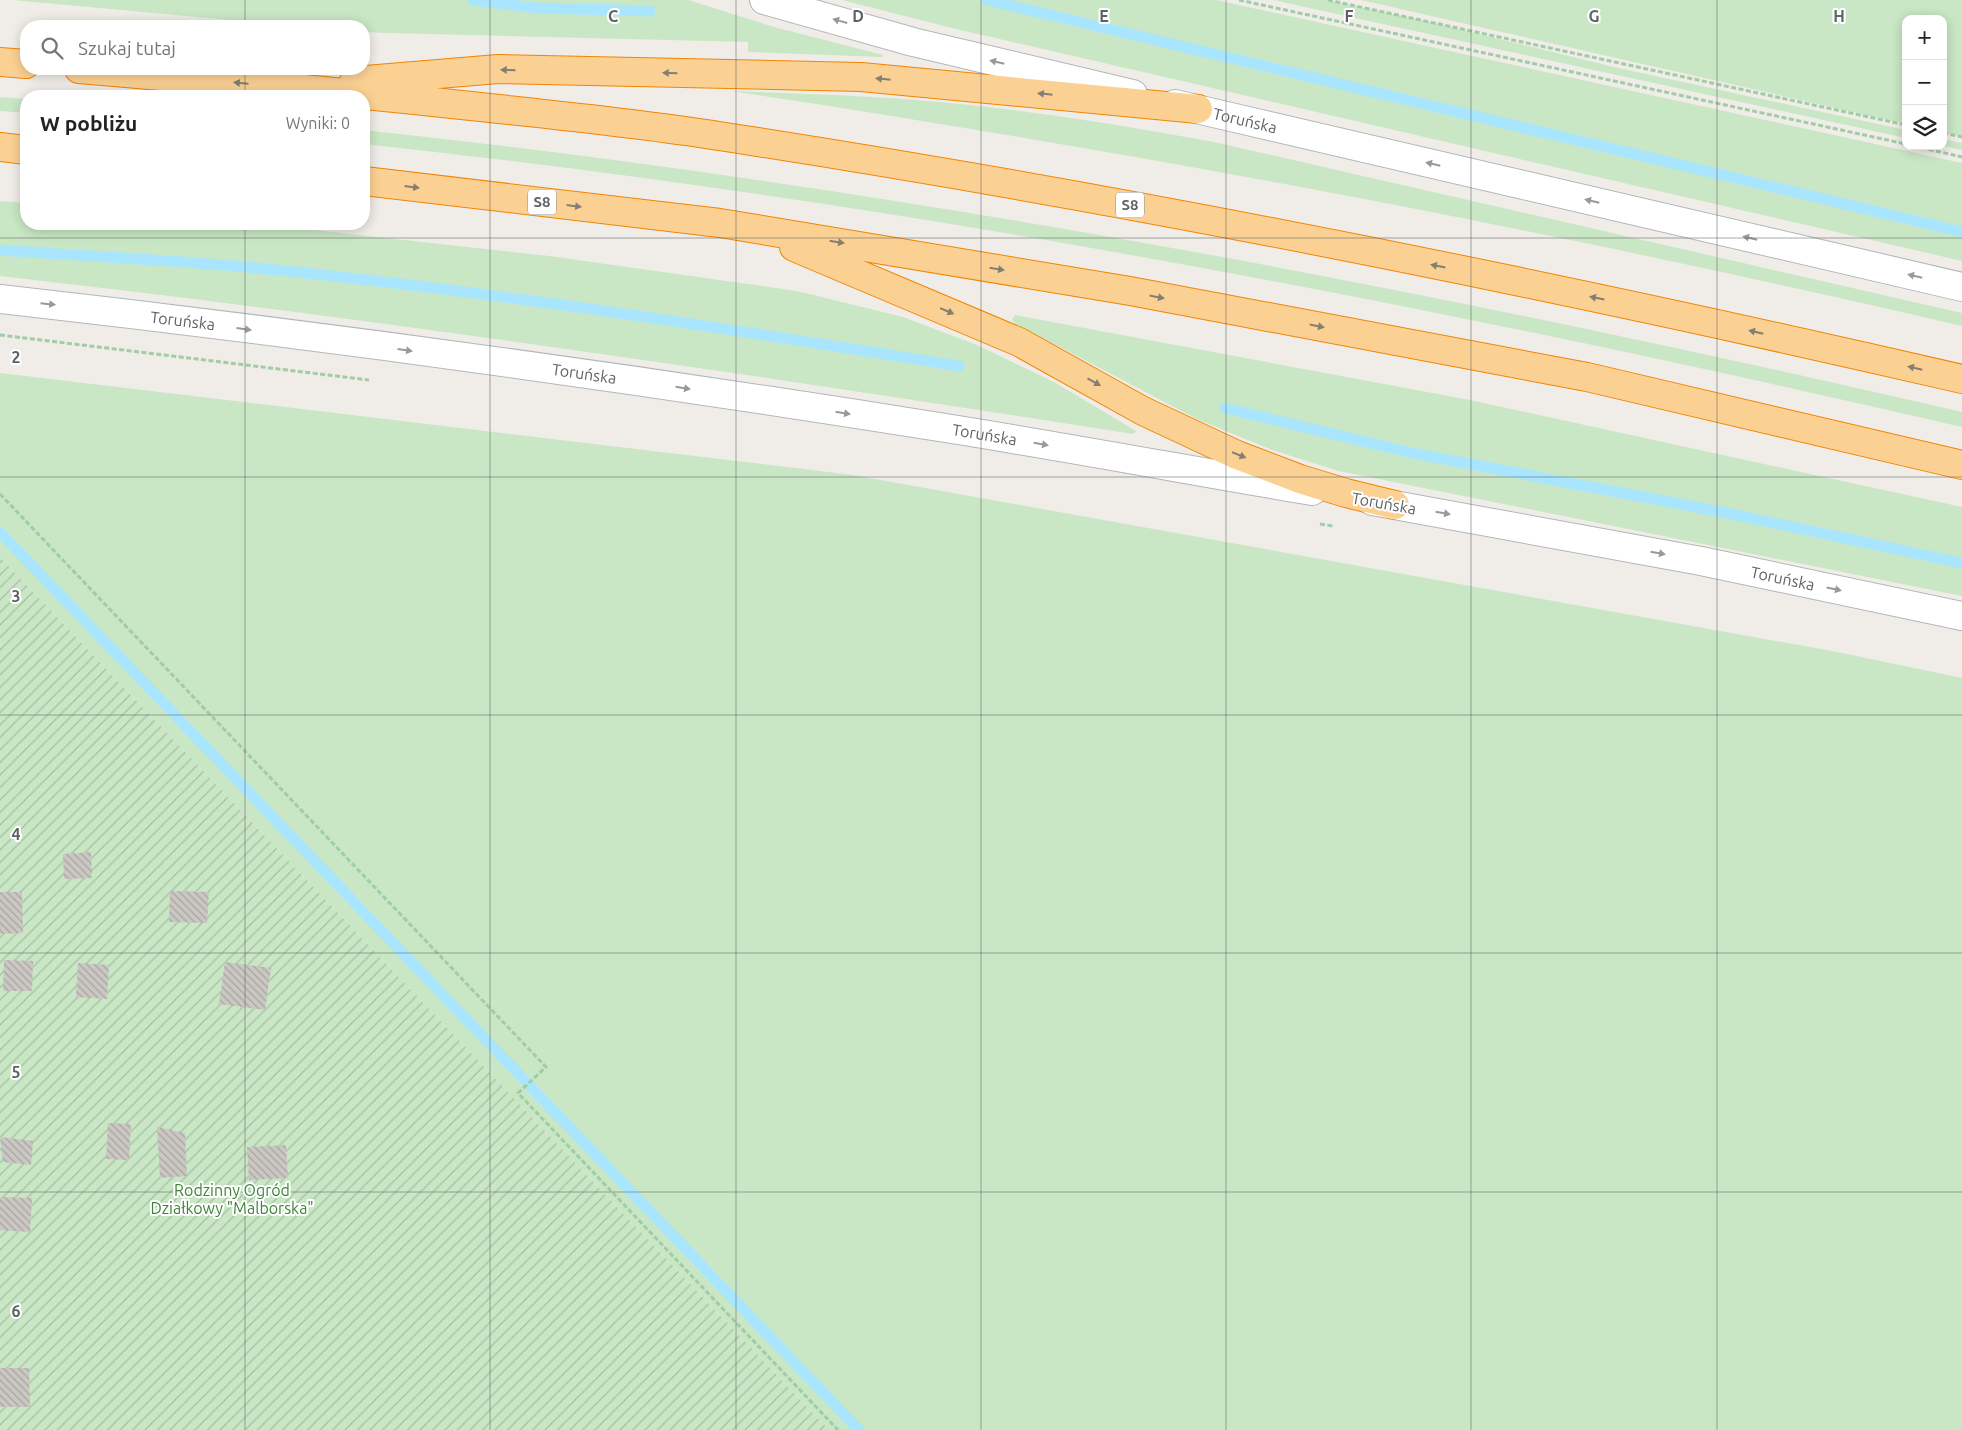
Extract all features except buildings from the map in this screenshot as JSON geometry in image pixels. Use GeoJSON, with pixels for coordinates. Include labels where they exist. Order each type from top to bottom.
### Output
{"type":"FeatureCollection","features":[{"type":"Feature","properties":{"kind":"highway"},"geometry":{"type":"LineString","coordinates":[[0,62],[20,64]]}},
{"type":"Feature","properties":{"kind":"highway"},"geometry":{"type":"LineString","coordinates":[[289,87],[498,69],[861,76],[1198,109]]}},
{"type":"Feature","properties":{"kind":"highway","name":"S8"},"geometry":{"type":"LineString","coordinates":[[149,75],[318,90]]}},
{"type":"Feature","properties":{"kind":"highway","name":"S8"},"geometry":{"type":"LineString","coordinates":[[370,95],[586,118],[717,136],[1141,207],[1698,318],[1962,379]]}},
{"type":"Feature","properties":{"kind":"highway"},"geometry":{"type":"LineString","coordinates":[[0,147],[20,149]]}},
{"type":"Feature","properties":{"kind":"highway","name":"S8"},"geometry":{"type":"LineString","coordinates":[[370,182],[720,223],[1130,291],[1587,377],[1962,465]]}},
{"type":"Feature","properties":{"kind":"highway"},"geometry":{"type":"LineString","coordinates":[[720,223],[804,250],[1010,338],[1144,410],[1237,455],[1346,494],[1395,505]]}},
{"type":"Feature","properties":{"kind":"street","name":"Toruńska"},"geometry":{"type":"LineString","coordinates":[[764,0],[913,42],[1962,287]]}},
{"type":"Feature","properties":{"kind":"street","name":"Toruńska"},"geometry":{"type":"LineString","coordinates":[[0,298],[135,314],[634,381],[959,430],[1395,505],[1701,561],[1962,616]]}},
{"type":"Feature","properties":{"kind":"path"},"geometry":{"type":"LineString","coordinates":[[1239,0],[1902,143]]}},
{"type":"Feature","properties":{"kind":"path"},"geometry":{"type":"LineString","coordinates":[[1328,0],[1902,123]]}},
{"type":"Feature","properties":{"kind":"path"},"geometry":{"type":"LineString","coordinates":[[1947,134],[1962,137]]}},
{"type":"Feature","properties":{"kind":"path"},"geometry":{"type":"LineString","coordinates":[[1931,150],[1962,157]]}},
{"type":"Feature","properties":{"kind":"path"},"geometry":{"type":"LineString","coordinates":[[0,335],[375,381]]}},
{"type":"Feature","properties":{"kind":"path"},"geometry":{"type":"LineString","coordinates":[[0,494],[546,1067],[518,1093],[838,1430]]}},
{"type":"Feature","properties":{"kind":"path"},"geometry":{"type":"LineString","coordinates":[[1315,523],[1334,526]]}},
{"type":"Feature","properties":{"kind":"green space"},"geometry":{"type":"Polygon","coordinates":[[[13,0],[688,0],[774,27],[883,55],[882,57],[748,52],[748,42],[370,32],[370,20],[228,20],[13,0]]]}},
{"type":"Feature","properties":{"kind":"green space"},"geometry":{"type":"Polygon","coordinates":[[[842,0],[1216,0],[1962,163],[1962,261],[952,28],[842,0]]]}},
{"type":"Feature","properties":{"kind":"green space"},"geometry":{"type":"Polygon","coordinates":[[[1273,0],[1326,0],[1434,23],[1618,68],[1902,129],[1902,137],[1273,0]]]}},
{"type":"Feature","properties":{"kind":"green space"},"geometry":{"type":"Polygon","coordinates":[[[1361,0],[1962,0],[1962,137],[1947,133],[1947,15],[1902,15],[1902,123],[1361,0]]]}},
{"type":"Feature","properties":{"kind":"green space"},"geometry":{"type":"Polygon","coordinates":[[[731,91],[881,97],[970,105],[1092,121],[1214,142],[1962,313],[1962,326],[1656,258],[1349,196],[1040,141],[731,91]]]}},
{"type":"Feature","properties":{"kind":"green space"},"geometry":{"type":"Polygon","coordinates":[[[0,97],[20,99],[20,113],[0,111],[0,97]]]}},
{"type":"Feature","properties":{"kind":"green space"},"geometry":{"type":"Polygon","coordinates":[[[370,131],[566,154],[767,181],[1167,247],[1367,284],[1764,367],[1962,412],[1962,427],[1565,339],[1167,262],[967,227],[767,196],[566,168],[370,145],[370,131]]]}},
{"type":"Feature","properties":{"kind":"green space"},"geometry":{"type":"Polygon","coordinates":[[[1947,140],[1962,143],[1962,150],[1947,147],[1947,140]]]}},
{"type":"Feature","properties":{"kind":"green space"},"geometry":{"type":"Polygon","coordinates":[[[0,201],[20,203],[20,230],[315,230],[549,256],[797,291],[903,317],[977,345],[1054,382],[1136,431],[1133,434],[709,369],[426,329],[0,276],[0,201]]]}},
{"type":"Feature","properties":{"kind":"green space"},"geometry":{"type":"Polygon","coordinates":[[[1015,315],[1470,400],[1962,507],[1962,596],[1339,471],[1272,450],[1197,419],[1014,323],[1012,319],[1015,315]]]}},
{"type":"Feature","properties":{"kind":"green space"},"geometry":{"type":"Polygon","coordinates":[[[0,373],[853,475],[1832,651],[1962,678],[1962,1430],[829,1430],[0,557],[0,373]]]}},
{"type":"Feature","properties":{"kind":"green space","name":"Rodzinny Ogród Działkowy \"Malborska\""},"geometry":{"type":"Polygon","coordinates":[[[0,557],[829,1430],[0,1430],[0,557]]]}},
{"type":"Feature","properties":{"kind":"waterway"},"geometry":{"type":"LineString","coordinates":[[473,0],[537,8],[650,11]]}},
{"type":"Feature","properties":{"kind":"waterway"},"geometry":{"type":"LineString","coordinates":[[987,0],[1962,232]]}},
{"type":"Feature","properties":{"kind":"waterway"},"geometry":{"type":"LineString","coordinates":[[0,250],[185,262],[336,276],[515,298],[959,366]]}},
{"type":"Feature","properties":{"kind":"waterway"},"geometry":{"type":"LineString","coordinates":[[1225,408],[1412,453],[1717,511],[1962,563]]}},
{"type":"Feature","properties":{"kind":"waterway"},"geometry":{"type":"LineString","coordinates":[[0,532],[859,1430]]}}]}
